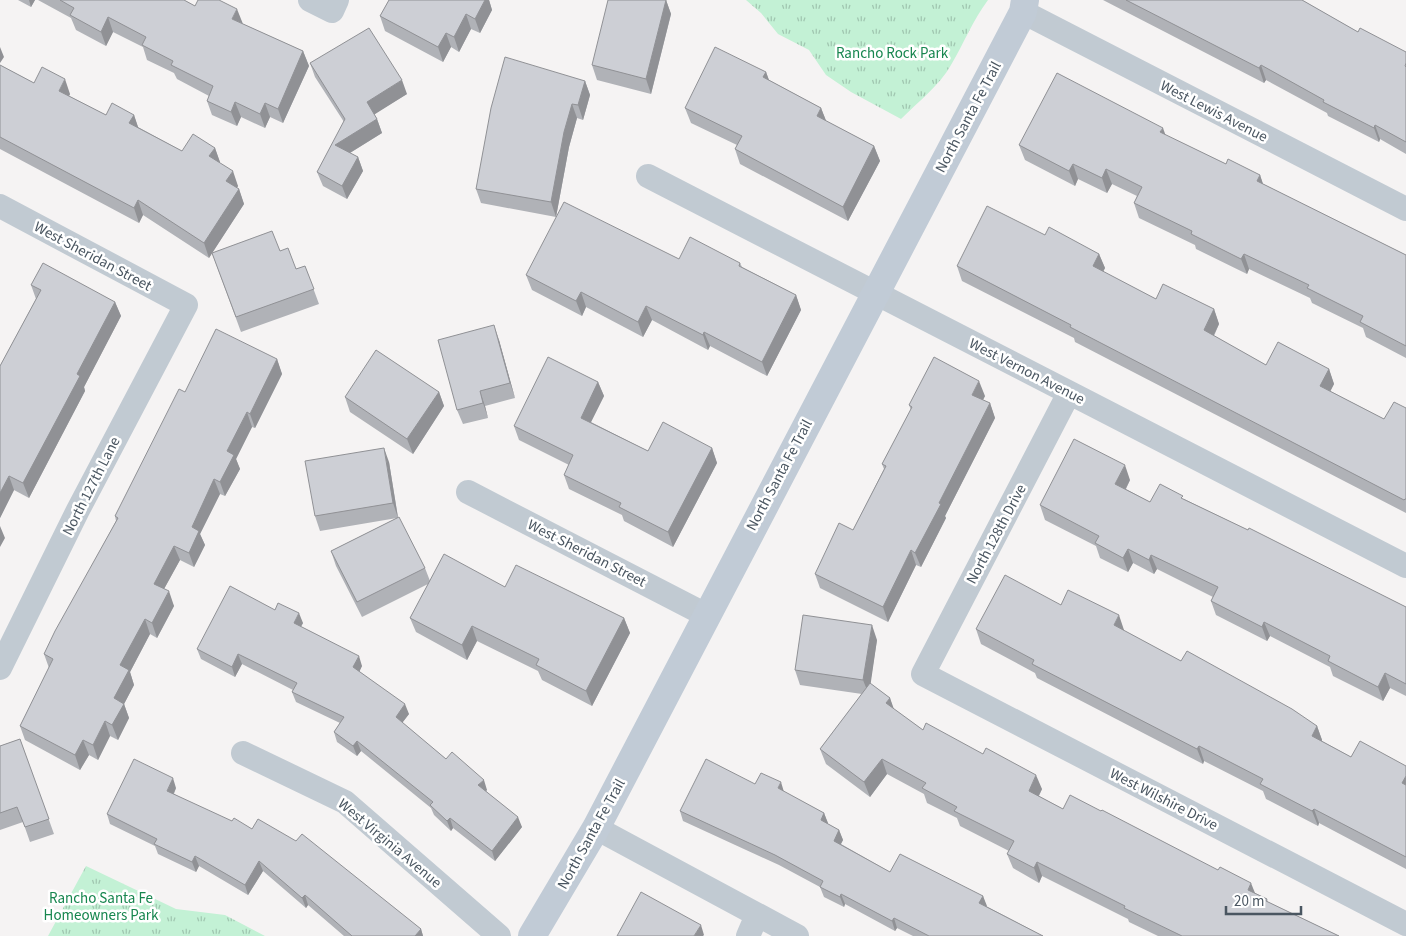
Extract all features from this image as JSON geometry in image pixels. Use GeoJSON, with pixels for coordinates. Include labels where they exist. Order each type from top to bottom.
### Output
{"type":"FeatureCollection","features":[{"type":"Feature","properties":{"kind":"street"},"geometry":{"type":"LineString","coordinates":[[310,0],[335,6]]}},
{"type":"Feature","properties":{"kind":"street","name":"West Lewis Avenue"},"geometry":{"type":"LineString","coordinates":[[1028,4],[1406,209]]}},
{"type":"Feature","properties":{"kind":"street","name":"North Santa Fe Trail"},"geometry":{"type":"LineString","coordinates":[[532,936],[596,828],[875,292],[1028,4]]}},
{"type":"Feature","properties":{"kind":"street","name":"West Vernon Avenue"},"geometry":{"type":"LineString","coordinates":[[648,176],[1406,566]]}},
{"type":"Feature","properties":{"kind":"street","name":"West Sheridan Street"},"geometry":{"type":"LineString","coordinates":[[0,206],[186,305]]}},
{"type":"Feature","properties":{"kind":"street","name":"North 127th Lane"},"geometry":{"type":"LineString","coordinates":[[0,668],[78,510],[186,305]]}},
{"type":"Feature","properties":{"kind":"street","name":"North 128th Drive"},"geometry":{"type":"LineString","coordinates":[[923,674],[1070,393]]}},
{"type":"Feature","properties":{"kind":"street","name":"West Sheridan Street"},"geometry":{"type":"LineString","coordinates":[[468,492],[706,615]]}},
{"type":"Feature","properties":{"kind":"street","name":"West Wilshire Drive"},"geometry":{"type":"LineString","coordinates":[[923,674],[1406,924]]}},
{"type":"Feature","properties":{"kind":"street","name":"West Virginia Avenue"},"geometry":{"type":"LineString","coordinates":[[243,753],[345,802],[499,936]]}},
{"type":"Feature","properties":{"kind":"street"},"geometry":{"type":"LineString","coordinates":[[596,828],[752,926],[797,936]]}},
{"type":"Feature","properties":{"kind":"green space","name":"Rancho Rock Park"},"geometry":{"type":"Polygon","coordinates":[[[746,0],[988,0],[946,73],[901,119],[851,92],[826,75],[809,50],[778,34],[761,13],[746,0]]]}},
{"type":"Feature","properties":{"kind":"green space","name":"Rancho Santa Fe Homeowners Park"},"geometry":{"type":"Polygon","coordinates":[[[86,866],[176,909],[225,915],[265,936],[48,936],[86,866]]]}},
{"type":"Feature","properties":{"kind":"building"},"geometry":{"type":"Polygon","coordinates":[[[60,0],[184,0],[195,6],[198,0],[219,0],[237,9],[232,19],[303,51],[278,109],[265,103],[260,114],[235,102],[231,112],[207,101],[213,86],[171,65],[173,61],[142,45],[146,37],[108,17],[101,32],[70,15],[74,8],[60,0]]]}},
{"type":"Feature","properties":{"kind":"building"},"geometry":{"type":"Polygon","coordinates":[[[389,0],[485,0],[475,19],[466,14],[454,37],[446,33],[438,47],[380,16],[389,0]]]}},
{"type":"Feature","properties":{"kind":"building"},"geometry":{"type":"Polygon","coordinates":[[[608,0],[666,0],[646,79],[592,65],[608,0]]]}},
{"type":"Feature","properties":{"kind":"building"},"geometry":{"type":"Polygon","coordinates":[[[1126,0],[1302,0],[1358,32],[1360,28],[1406,52],[1406,142],[1375,125],[1374,128],[1323,102],[1324,100],[1261,65],[1259,68],[1126,0]]]}},
{"type":"Feature","properties":{"kind":"building"},"geometry":{"type":"Polygon","coordinates":[[[369,28],[402,80],[367,102],[377,119],[335,145],[358,157],[342,186],[317,172],[345,119],[310,63],[369,28]]]}},
{"type":"Feature","properties":{"kind":"building"},"geometry":{"type":"Polygon","coordinates":[[[715,47],[766,72],[763,77],[821,108],[817,116],[874,146],[843,207],[735,149],[742,136],[685,108],[715,47]]]}},
{"type":"Feature","properties":{"kind":"building"},"geometry":{"type":"Polygon","coordinates":[[[505,57],[585,81],[578,105],[572,104],[564,132],[551,202],[476,189],[491,108],[505,57]]]}},
{"type":"Feature","properties":{"kind":"building"},"geometry":{"type":"Polygon","coordinates":[[[0,65],[34,83],[42,67],[65,79],[59,91],[106,115],[112,103],[134,115],[129,123],[182,151],[193,134],[215,148],[209,156],[233,171],[226,181],[239,189],[204,243],[138,200],[134,208],[0,137],[0,65]]]}},
{"type":"Feature","properties":{"kind":"building"},"geometry":{"type":"Polygon","coordinates":[[[1057,73],[1163,128],[1160,132],[1226,164],[1228,159],[1260,175],[1257,181],[1406,255],[1406,346],[1360,322],[1363,316],[1307,288],[1309,285],[1244,254],[1241,259],[1191,234],[1192,231],[1134,203],[1142,187],[1106,169],[1102,178],[1073,164],[1069,171],[1019,145],[1057,73]]]}},
{"type":"Feature","properties":{"kind":"building"},"geometry":{"type":"Polygon","coordinates":[[[564,202],[679,259],[690,237],[740,263],[739,266],[796,295],[762,362],[704,332],[703,335],[646,306],[638,322],[581,292],[576,301],[526,275],[564,202]]]}},
{"type":"Feature","properties":{"kind":"building"},"geometry":{"type":"Polygon","coordinates":[[[987,206],[1045,235],[1049,227],[1099,254],[1093,266],[1156,299],[1163,284],[1214,309],[1204,330],[1266,365],[1278,342],[1329,369],[1320,386],[1384,419],[1394,402],[1406,408],[1406,499],[1404,500],[1070,327],[1071,325],[957,266],[987,206]]]}},
{"type":"Feature","properties":{"kind":"building"},"geometry":{"type":"Polygon","coordinates":[[[272,231],[280,251],[288,248],[296,269],[305,266],[314,289],[236,317],[212,253],[272,231]]]}},
{"type":"Feature","properties":{"kind":"building"},"geometry":{"type":"Polygon","coordinates":[[[43,263],[115,302],[77,374],[80,376],[23,483],[9,476],[0,493],[0,366],[41,290],[31,285],[43,263]]]}},
{"type":"Feature","properties":{"kind":"building"},"geometry":{"type":"Polygon","coordinates":[[[494,325],[510,383],[480,391],[483,403],[457,410],[438,340],[494,325]]]}},
{"type":"Feature","properties":{"kind":"building"},"geometry":{"type":"Polygon","coordinates":[[[216,329],[277,359],[250,414],[247,412],[227,451],[234,455],[220,482],[214,479],[192,527],[199,531],[189,553],[174,546],[154,584],[169,591],[152,623],[145,619],[120,665],[129,670],[114,698],[124,704],[112,725],[105,721],[93,745],[83,740],[75,755],[20,726],[53,659],[44,654],[55,631],[118,518],[115,516],[179,389],[185,392],[216,329]]]}},
{"type":"Feature","properties":{"kind":"building"},"geometry":{"type":"Polygon","coordinates":[[[376,350],[439,392],[407,439],[345,397],[376,350]]]}},
{"type":"Feature","properties":{"kind":"building"},"geometry":{"type":"Polygon","coordinates":[[[548,357],[598,382],[581,418],[648,451],[663,422],[712,448],[668,532],[619,507],[621,503],[564,475],[573,455],[514,426],[548,357]]]}},
{"type":"Feature","properties":{"kind":"building"},"geometry":{"type":"Polygon","coordinates":[[[934,357],[979,381],[972,395],[990,403],[939,503],[941,504],[915,553],[911,550],[883,607],[815,574],[839,523],[853,530],[886,466],[882,464],[912,407],[909,405],[934,357]]]}},
{"type":"Feature","properties":{"kind":"building"},"geometry":{"type":"Polygon","coordinates":[[[1074,439],[1125,465],[1115,484],[1150,502],[1160,484],[1183,496],[1181,498],[1248,530],[1249,528],[1406,607],[1406,684],[1385,673],[1378,687],[1328,661],[1330,656],[1264,622],[1262,627],[1211,601],[1218,587],[1151,555],[1149,560],[1128,549],[1123,558],[1095,543],[1099,536],[1040,505],[1074,439]]]}},
{"type":"Feature","properties":{"kind":"building"},"geometry":{"type":"Polygon","coordinates":[[[384,448],[393,503],[315,516],[305,461],[384,448]]]}},
{"type":"Feature","properties":{"kind":"building"},"geometry":{"type":"Polygon","coordinates":[[[399,517],[425,568],[357,602],[331,551],[399,517]]]}},
{"type":"Feature","properties":{"kind":"building"},"geometry":{"type":"Polygon","coordinates":[[[444,554],[505,587],[516,565],[624,618],[586,691],[536,665],[539,659],[472,626],[462,645],[410,618],[444,554]]]}},
{"type":"Feature","properties":{"kind":"building"},"geometry":{"type":"Polygon","coordinates":[[[1005,575],[1061,605],[1068,590],[1119,615],[1114,625],[1181,661],[1187,651],[1292,709],[1317,726],[1312,736],[1351,757],[1360,741],[1406,766],[1406,776],[1402,783],[1406,785],[1406,857],[1314,809],[1312,811],[1260,784],[1263,779],[1199,746],[1197,749],[1032,664],[1034,660],[976,629],[1005,575]]]}},
{"type":"Feature","properties":{"kind":"building"},"geometry":{"type":"Polygon","coordinates":[[[230,586],[275,610],[278,603],[299,613],[294,623],[359,656],[353,667],[405,704],[396,717],[446,759],[452,752],[484,780],[478,785],[518,817],[492,851],[450,818],[447,821],[430,805],[433,802],[357,741],[353,746],[334,732],[344,717],[292,692],[297,683],[238,654],[232,667],[197,649],[230,586]]]}},
{"type":"Feature","properties":{"kind":"building"},"geometry":{"type":"Polygon","coordinates":[[[803,615],[872,625],[863,680],[795,670],[803,615]]]}},
{"type":"Feature","properties":{"kind":"building"},"geometry":{"type":"Polygon","coordinates":[[[870,683],[890,698],[886,703],[923,730],[926,723],[983,754],[986,748],[1036,775],[1029,791],[1063,809],[1070,795],[1218,870],[1220,867],[1251,883],[1248,890],[1267,899],[1266,901],[1339,936],[1182,936],[1037,862],[1034,868],[1007,854],[1014,841],[954,811],[957,807],[922,788],[926,783],[882,759],[864,782],[820,749],[870,683]]]}},
{"type":"Feature","properties":{"kind":"building"},"geometry":{"type":"Polygon","coordinates":[[[20,739],[49,819],[25,827],[17,807],[0,813],[0,746],[20,739]]]}},
{"type":"Feature","properties":{"kind":"building"},"geometry":{"type":"Polygon","coordinates":[[[134,759],[173,778],[167,791],[232,821],[234,818],[252,829],[258,819],[296,841],[302,834],[421,929],[415,936],[352,936],[305,895],[302,898],[259,861],[245,885],[195,856],[192,862],[154,844],[157,839],[107,814],[134,759]]]}},
{"type":"Feature","properties":{"kind":"building"},"geometry":{"type":"Polygon","coordinates":[[[706,759],[755,784],[761,773],[781,782],[778,788],[824,813],[821,820],[839,830],[834,841],[890,872],[900,854],[983,896],[979,903],[1043,936],[929,936],[894,918],[892,921],[841,894],[840,897],[820,887],[823,881],[775,855],[680,811],[706,759]]]}},
{"type":"Feature","properties":{"kind":"building"},"geometry":{"type":"Polygon","coordinates":[[[641,892],[701,925],[694,936],[617,936],[641,892]]]}}]}
